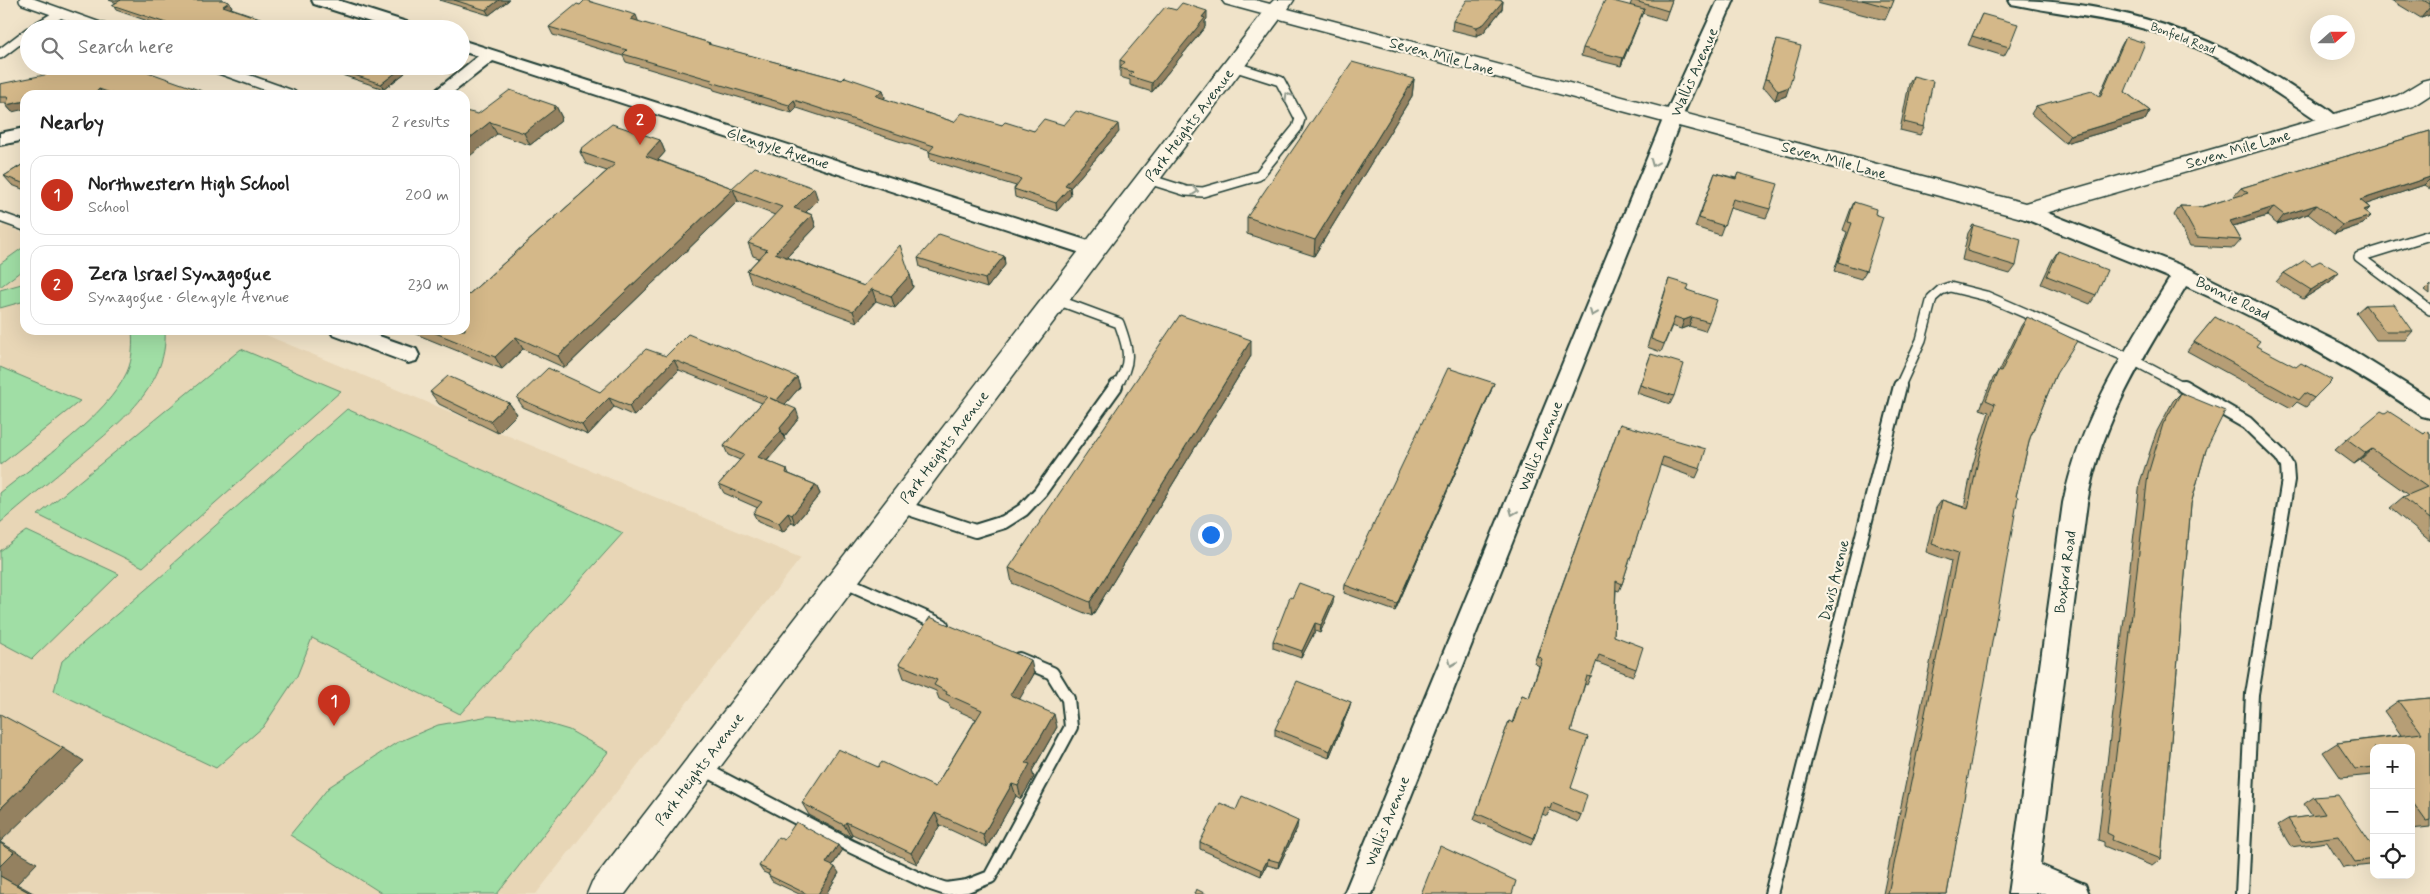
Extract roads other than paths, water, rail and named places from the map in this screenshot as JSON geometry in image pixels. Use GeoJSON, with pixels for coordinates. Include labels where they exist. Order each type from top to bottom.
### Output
{"type":"FeatureCollection","features":[{"type":"Feature","properties":{"kind":"street"},"geometry":{"type":"LineString","coordinates":[[320,0],[382,20]]}},
{"type":"Feature","properties":{"kind":"street","name":"Seven Mile Lane"},"geometry":{"type":"LineString","coordinates":[[1232,0],[1279,6],[1673,117],[2025,211],[2405,101],[2430,86]]}},
{"type":"Feature","properties":{"kind":"street","name":"Wallis Avenue"},"geometry":{"type":"LineString","coordinates":[[1358,894],[1673,117],[1726,0]]}},
{"type":"Feature","properties":{"kind":"street","name":"Bonfield Road"},"geometry":{"type":"LineString","coordinates":[[2017,0],[2115,16],[2185,37],[2248,68],[2332,122]]}},
{"type":"Feature","properties":{"kind":"street","name":"Park Heights Avenue"},"geometry":{"type":"LineString","coordinates":[[604,894],[1279,6]]}},
{"type":"Feature","properties":{"kind":"street","name":"Glengyle Avenue"},"geometry":{"type":"LineString","coordinates":[[470,48],[1094,250]]}},
{"type":"Feature","properties":{"kind":"street"},"geometry":{"type":"LineString","coordinates":[[470,71],[490,55]]}},
{"type":"Feature","properties":{"kind":"street"},"geometry":{"type":"LineString","coordinates":[[445,90],[464,75]]}},
{"type":"Feature","properties":{"kind":"street"},"geometry":{"type":"LineString","coordinates":[[0,139],[20,135]]}},
{"type":"Feature","properties":{"kind":"street","name":"Bonnie Road"},"geometry":{"type":"LineString","coordinates":[[2025,211],[2183,274],[2292,327],[2427,403]]}},
{"type":"Feature","properties":{"kind":"street","name":"Boxford Road"},"geometry":{"type":"LineString","coordinates":[[2023,883],[2074,503],[2086,456],[2100,419],[2131,359],[2183,274]]}},
{"type":"Feature","properties":{"kind":"street"},"geometry":{"type":"LineString","coordinates":[[354,335],[408,355]]}},
{"type":"Feature","properties":{"kind":"street"},"geometry":{"type":"LineString","coordinates":[[2023,883],[2075,894]]}},
{"type":"Feature","properties":{"kind":"lane"},"geometry":{"type":"LineString","coordinates":[[24,0],[78,20]]}},
{"type":"Feature","properties":{"kind":"lane"},"geometry":{"type":"LineString","coordinates":[[50,20],[61,14]]}},
{"type":"Feature","properties":{"kind":"lane"},"geometry":{"type":"LineString","coordinates":[[0,54],[20,39]]}},
{"type":"Feature","properties":{"kind":"lane"},"geometry":{"type":"LineString","coordinates":[[1148,179],[1186,191],[1203,192],[1258,176],[1265,170],[1297,128],[1300,119],[1280,81],[1233,66]]}},
{"type":"Feature","properties":{"kind":"lane"},"geometry":{"type":"LineString","coordinates":[[236,75],[278,90]]}},
{"type":"Feature","properties":{"kind":"lane"},"geometry":{"type":"LineString","coordinates":[[1,219],[20,225]]}},
{"type":"Feature","properties":{"kind":"lane"},"geometry":{"type":"LineString","coordinates":[[2430,235],[2360,257],[2430,310]]}},
{"type":"Feature","properties":{"kind":"lane","name":"Davis Avenue"},"geometry":{"type":"LineString","coordinates":[[1771,894],[1898,391],[1921,340],[1932,298],[1941,290],[1950,287],[1986,296],[2131,359]]}},
{"type":"Feature","properties":{"kind":"lane"},"geometry":{"type":"LineString","coordinates":[[900,506],[975,531],[1004,522],[1023,510],[1040,492],[1124,376],[1130,359],[1129,350],[1119,323],[1057,300]]}},
{"type":"Feature","properties":{"kind":"lane"},"geometry":{"type":"LineString","coordinates":[[2131,359],[2240,419],[2281,456],[2287,466],[2288,480],[2252,694],[2242,894]]}},
{"type":"Feature","properties":{"kind":"lane"},"geometry":{"type":"LineString","coordinates":[[842,581],[952,629]]}},
{"type":"Feature","properties":{"kind":"lane"},"geometry":{"type":"LineString","coordinates":[[701,767],[852,847],[928,883],[946,889],[967,886],[990,877],[1071,727],[1068,699],[1052,673],[1007,653]]}},
{"type":"Feature","properties":{"kind":"place","name":"Zera Israel Synagogue"},"geometry":{"type":"Point","coordinates":[640,145]}},
{"type":"Feature","properties":{"kind":"place","name":"Northwestern High School"},"geometry":{"type":"Point","coordinates":[334,726]}}]}
